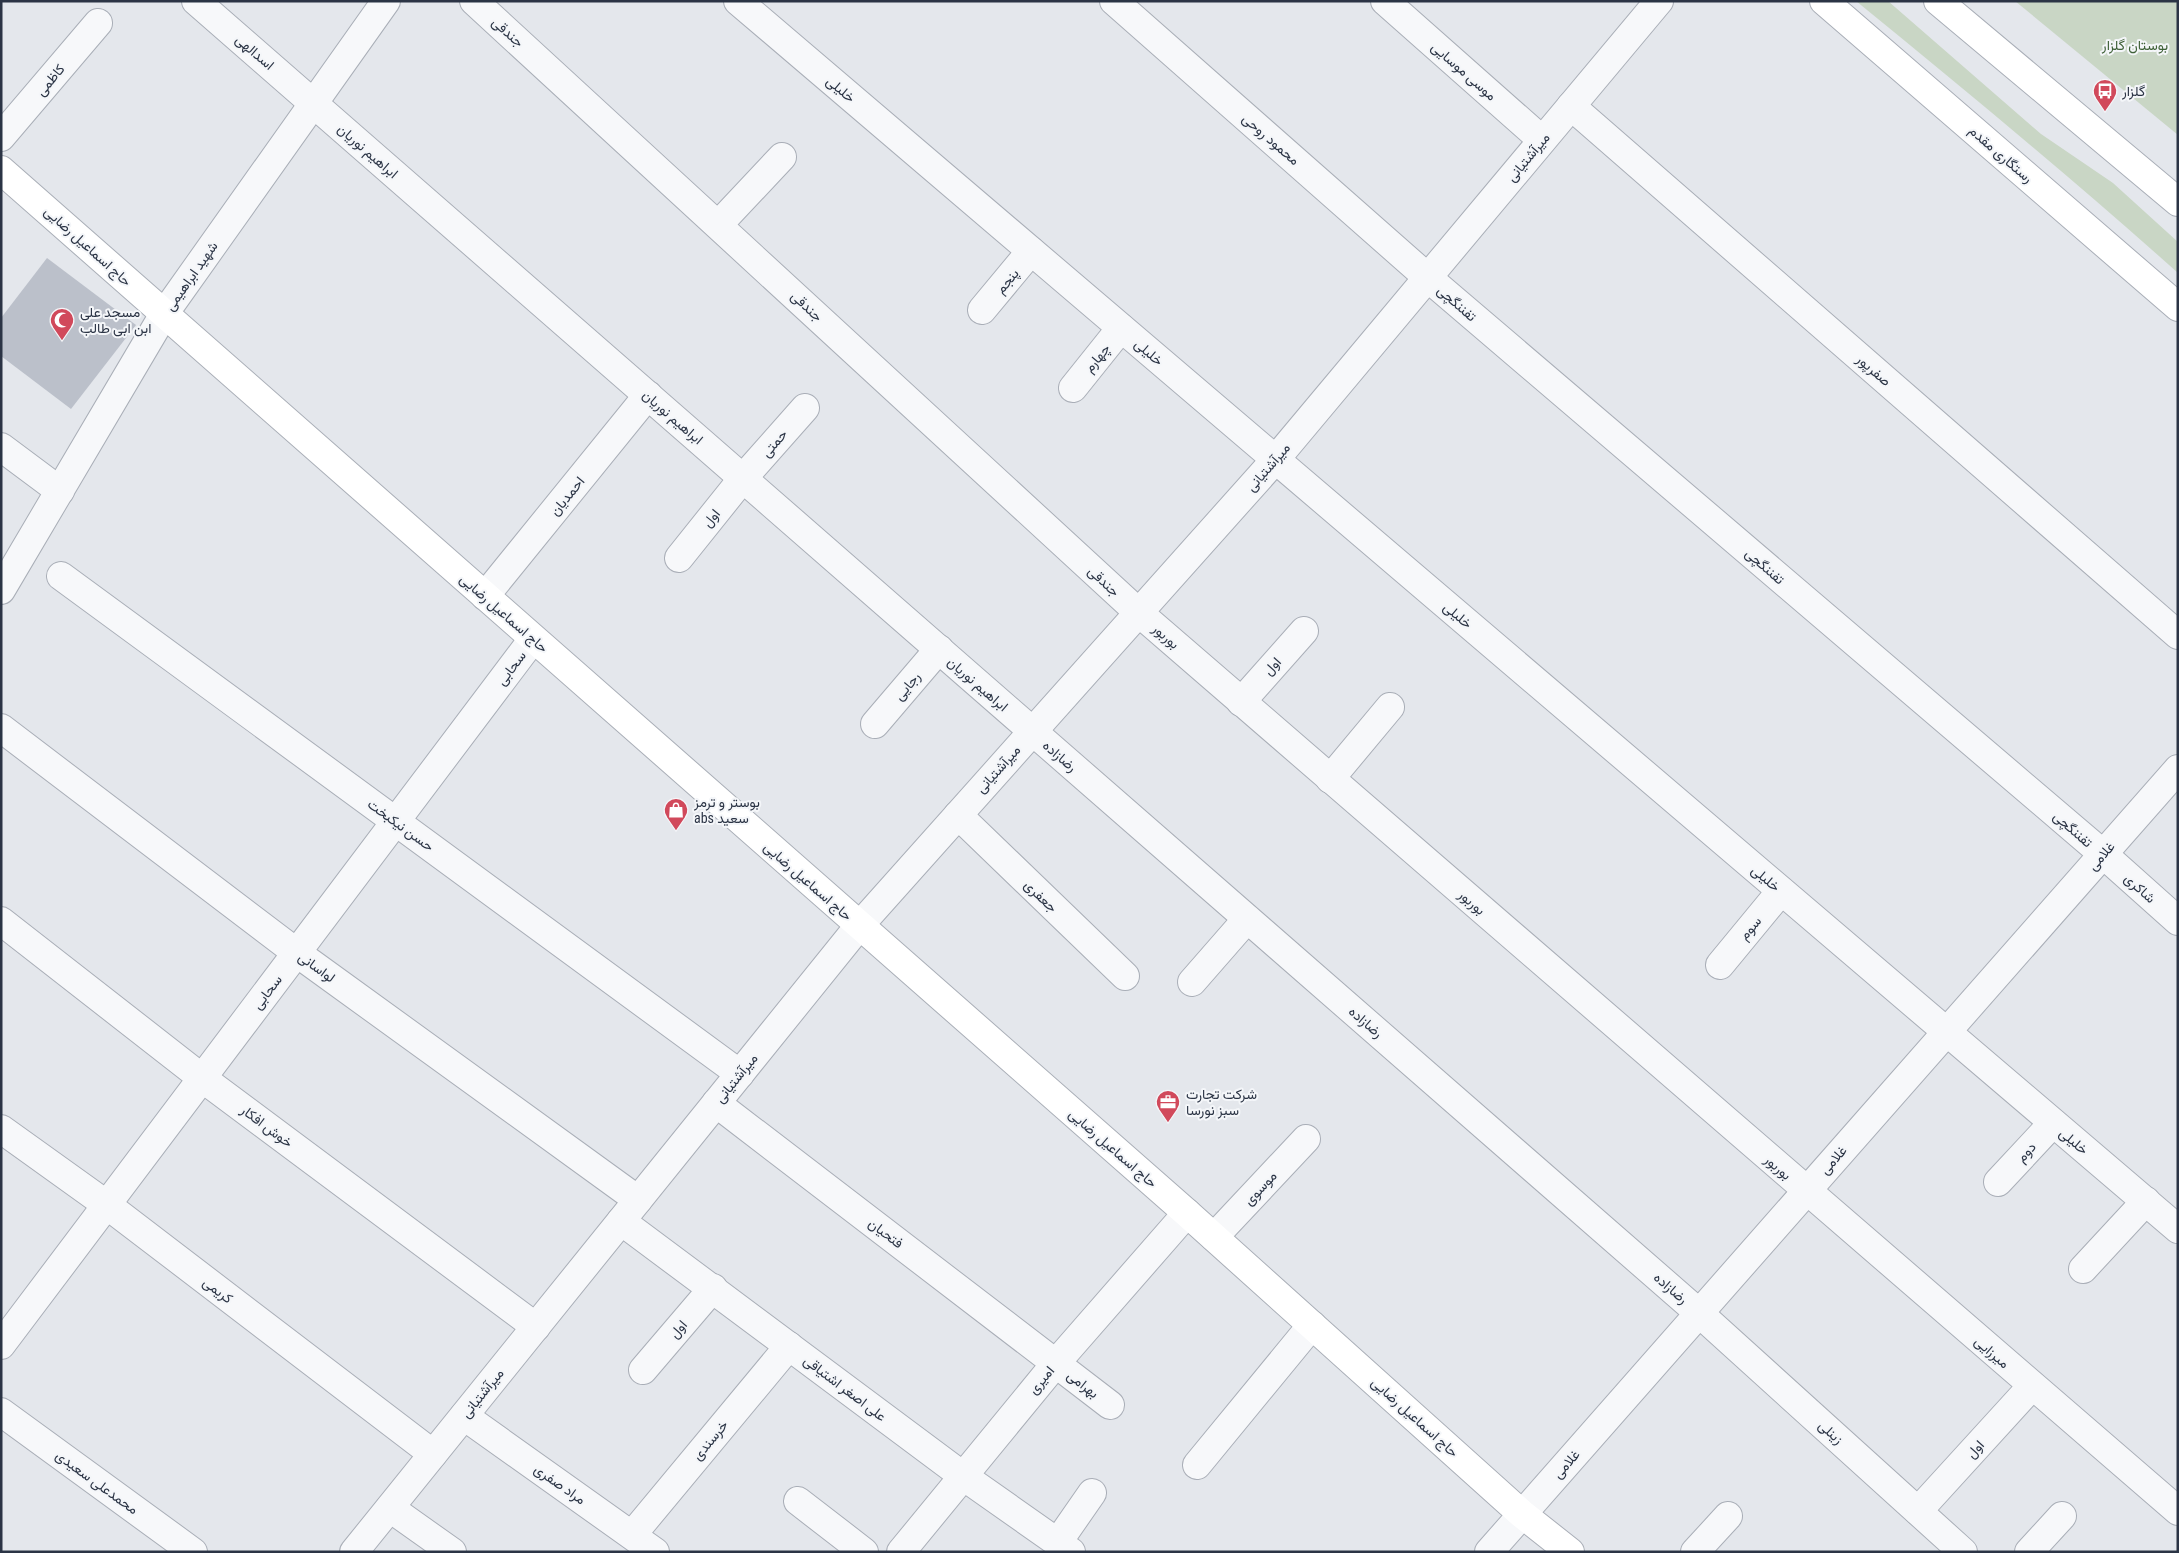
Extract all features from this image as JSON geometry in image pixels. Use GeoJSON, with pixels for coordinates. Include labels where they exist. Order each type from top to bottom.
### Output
{"type":"FeatureCollection","features":[{"type":"Feature","properties":{"kind":"main road","name":"رستگاری مقدم"},"geometry":{"type":"LineString","coordinates":[[1824,1],[2176,305]]}},
{"type":"Feature","properties":{"kind":"main road"},"geometry":{"type":"LineString","coordinates":[[1938,1],[2178,202]]}},
{"type":"Feature","properties":{"kind":"main road","name":"حاج اسماعیل رضایی"},"geometry":{"type":"LineString","coordinates":[[1,170],[1187,1213],[1522,1514],[1570,1552]]}},
{"type":"Feature","properties":{"kind":"street","name":"اسدالهی"},"geometry":{"type":"LineString","coordinates":[[196,1],[314,103]]}},
{"type":"Feature","properties":{"kind":"street","name":"شهید ابراهیمی"},"geometry":{"type":"LineString","coordinates":[[1,590],[164,314],[386,1]]}},
{"type":"Feature","properties":{"kind":"street","name":"جندقی"},"geometry":{"type":"LineString","coordinates":[[474,1],[1138,612]]}},
{"type":"Feature","properties":{"kind":"street","name":"خلیلی"},"geometry":{"type":"LineString","coordinates":[[738,1],[2178,1229]]}},
{"type":"Feature","properties":{"kind":"street","name":"محمود روحی"},"geometry":{"type":"LineString","coordinates":[[1114,1],[1428,277]]}},
{"type":"Feature","properties":{"kind":"street","name":"موسی موسایی"},"geometry":{"type":"LineString","coordinates":[[1385,1],[1542,140]]}},
{"type":"Feature","properties":{"kind":"street","name":"میرآشتیانی"},"geometry":{"type":"LineString","coordinates":[[354,1552],[860,926],[1275,460],[1659,1]]}},
{"type":"Feature","properties":{"kind":"street","name":"کاظمی"},"geometry":{"type":"LineString","coordinates":[[1,137],[98,23]]}},
{"type":"Feature","properties":{"kind":"street","name":"ابراهیم نوریان"},"geometry":{"type":"LineString","coordinates":[[314,103],[1032,731]]}},
{"type":"Feature","properties":{"kind":"street","name":"صفرپور"},"geometry":{"type":"LineString","coordinates":[[1571,106],[2178,635]]}},
{"type":"Feature","properties":{"kind":"street"},"geometry":{"type":"LineString","coordinates":[[718,224],[782,156]]}},
{"type":"Feature","properties":{"kind":"street","name":"پنجم"},"geometry":{"type":"LineString","coordinates":[[982,310],[1031,251]]}},
{"type":"Feature","properties":{"kind":"street","name":"تفننگچی"},"geometry":{"type":"LineString","coordinates":[[1428,277],[2103,854]]}},
{"type":"Feature","properties":{"kind":"street","name":"چهارم"},"geometry":{"type":"LineString","coordinates":[[1073,388],[1121,328]]}},
{"type":"Feature","properties":{"kind":"street","name":"احمدیان"},"geometry":{"type":"LineString","coordinates":[[485,596],[648,395]]}},
{"type":"Feature","properties":{"kind":"street","name":"حمتی"},"geometry":{"type":"LineString","coordinates":[[743,478],[805,408]]}},
{"type":"Feature","properties":{"kind":"street"},"geometry":{"type":"LineString","coordinates":[[1,447],[60,491]]}},
{"type":"Feature","properties":{"kind":"street","name":"اول"},"geometry":{"type":"LineString","coordinates":[[678,558],[743,478]]}},
{"type":"Feature","properties":{"kind":"street","name":"حسن نیکبخت"},"geometry":{"type":"LineString","coordinates":[[61,576],[740,1074]]}},
{"type":"Feature","properties":{"kind":"street","name":"بوربور"},"geometry":{"type":"LineString","coordinates":[[1138,612],[1806,1191]]}},
{"type":"Feature","properties":{"kind":"street","name":"اول"},"geometry":{"type":"LineString","coordinates":[[1241,702],[1304,631]]}},
{"type":"Feature","properties":{"kind":"street","name":"سحابی"},"geometry":{"type":"LineString","coordinates":[[1,1345],[533,639]]}},
{"type":"Feature","properties":{"kind":"street","name":"رجایی"},"geometry":{"type":"LineString","coordinates":[[875,724],[939,649]]}},
{"type":"Feature","properties":{"kind":"street"},"geometry":{"type":"LineString","coordinates":[[1330,779],[1390,707]]}},
{"type":"Feature","properties":{"kind":"street","name":"لواسانی"},"geometry":{"type":"LineString","coordinates":[[1,728],[297,952],[638,1200]]}},
{"type":"Feature","properties":{"kind":"street","name":"رضازاده"},"geometry":{"type":"LineString","coordinates":[[1032,731],[1699,1313]]}},
{"type":"Feature","properties":{"kind":"street","name":"غلامی"},"geometry":{"type":"LineString","coordinates":[[1489,1552],[2178,769]]}},
{"type":"Feature","properties":{"kind":"street","name":"جعفری"},"geometry":{"type":"LineString","coordinates":[[958,815],[1125,976]]}},
{"type":"Feature","properties":{"kind":"street","name":"شاکری"},"geometry":{"type":"LineString","coordinates":[[2103,854],[2178,921]]}},
{"type":"Feature","properties":{"kind":"street","name":"سوم"},"geometry":{"type":"LineString","coordinates":[[1720,965],[1781,891]]}},
{"type":"Feature","properties":{"kind":"street"},"geometry":{"type":"LineString","coordinates":[[1192,982],[1247,919]]}},
{"type":"Feature","properties":{"kind":"street","name":"خوش افکار"},"geometry":{"type":"LineString","coordinates":[[1,921],[202,1078],[536,1327]]}},
{"type":"Feature","properties":{"kind":"street","name":"فتحیان"},"geometry":{"type":"LineString","coordinates":[[716,1103],[1056,1363]]}},
{"type":"Feature","properties":{"kind":"street","name":"دوم"},"geometry":{"type":"LineString","coordinates":[[1998,1182],[2053,1123]]}},
{"type":"Feature","properties":{"kind":"street","name":"کریمی"},"geometry":{"type":"LineString","coordinates":[[1,1128],[107,1205],[433,1454]]}},
{"type":"Feature","properties":{"kind":"street","name":"موسوی"},"geometry":{"type":"LineString","coordinates":[[1214,1237],[1306,1140]]}},
{"type":"Feature","properties":{"kind":"street","name":"میرزایی"},"geometry":{"type":"LineString","coordinates":[[1806,1191],[2178,1511]]}},
{"type":"Feature","properties":{"kind":"street"},"geometry":{"type":"LineString","coordinates":[[2084,1269],[2146,1201]]}},
{"type":"Feature","properties":{"kind":"street","name":"امیری"},"geometry":{"type":"LineString","coordinates":[[901,1552],[1056,1363],[1187,1213]]}},
{"type":"Feature","properties":{"kind":"street","name":"علی اصغر اشتیاقی"},"geometry":{"type":"LineString","coordinates":[[622,1221],[963,1476],[1065,1547]]}},
{"type":"Feature","properties":{"kind":"street","name":"اول"},"geometry":{"type":"LineString","coordinates":[[643,1370],[713,1288]]}},
{"type":"Feature","properties":{"kind":"street","name":"زینلی"},"geometry":{"type":"LineString","coordinates":[[1699,1313],[1963,1552]]}},
{"type":"Feature","properties":{"kind":"street"},"geometry":{"type":"LineString","coordinates":[[1197,1465],[1312,1325]]}},
{"type":"Feature","properties":{"kind":"street","name":"خرسندی"},"geometry":{"type":"LineString","coordinates":[[632,1535],[789,1346]]}},
{"type":"Feature","properties":{"kind":"street","name":"بهرامی"},"geometry":{"type":"LineString","coordinates":[[1056,1363],[1110,1405]]}},
{"type":"Feature","properties":{"kind":"street","name":"اول"},"geometry":{"type":"LineString","coordinates":[[1918,1511],[2032,1386]]}},
{"type":"Feature","properties":{"kind":"street","name":"محمدعلی سعیدی"},"geometry":{"type":"LineString","coordinates":[[1,1412],[192,1552]]}},
{"type":"Feature","properties":{"kind":"street","name":"مراد صفری"},"geometry":{"type":"LineString","coordinates":[[464,1416],[655,1552]]}},
{"type":"Feature","properties":{"kind":"street"},"geometry":{"type":"LineString","coordinates":[[1065,1547],[1092,1493]]}},
{"type":"Feature","properties":{"kind":"street"},"geometry":{"type":"LineString","coordinates":[[798,1501],[864,1552]]}},
{"type":"Feature","properties":{"kind":"street"},"geometry":{"type":"LineString","coordinates":[[390,1508],[452,1552]]}},
{"type":"Feature","properties":{"kind":"street"},"geometry":{"type":"LineString","coordinates":[[1695,1552],[1728,1516]]}},
{"type":"Feature","properties":{"kind":"street"},"geometry":{"type":"LineString","coordinates":[[2029,1552],[2062,1516]]}},
{"type":"Feature","properties":{"kind":"green space"},"geometry":{"type":"Polygon","coordinates":[[[1856,1],[1888,1],[2041,134],[2113,183],[2178,242],[2178,273],[2099,203],[1856,1]]]}},
{"type":"Feature","properties":{"kind":"green space","name":"بوستان گلزار"},"geometry":{"type":"Polygon","coordinates":[[[2015,1],[2178,1],[2178,135],[2015,1]]]}},
{"type":"Feature","properties":{"kind":"building","name":"مسجد علی ابن ابی طالب"},"geometry":{"type":"Polygon","coordinates":[[[47,258],[136,325],[71,409],[1,356],[1,318],[47,258]]]}},
{"type":"Feature","properties":{"kind":"place","name":"گلزار"},"geometry":{"type":"Point","coordinates":[2105,112]}},
{"type":"Feature","properties":{"kind":"place","name":"مسجد علی ابن ابی طالب"},"geometry":{"type":"Point","coordinates":[62,341]}},
{"type":"Feature","properties":{"kind":"place","name":"بوستر و ترمز abs سعید"},"geometry":{"type":"Point","coordinates":[676,831]}},
{"type":"Feature","properties":{"kind":"place","name":"شرکت تجارت سبز نورسا"},"geometry":{"type":"Point","coordinates":[1168,1123]}}]}
